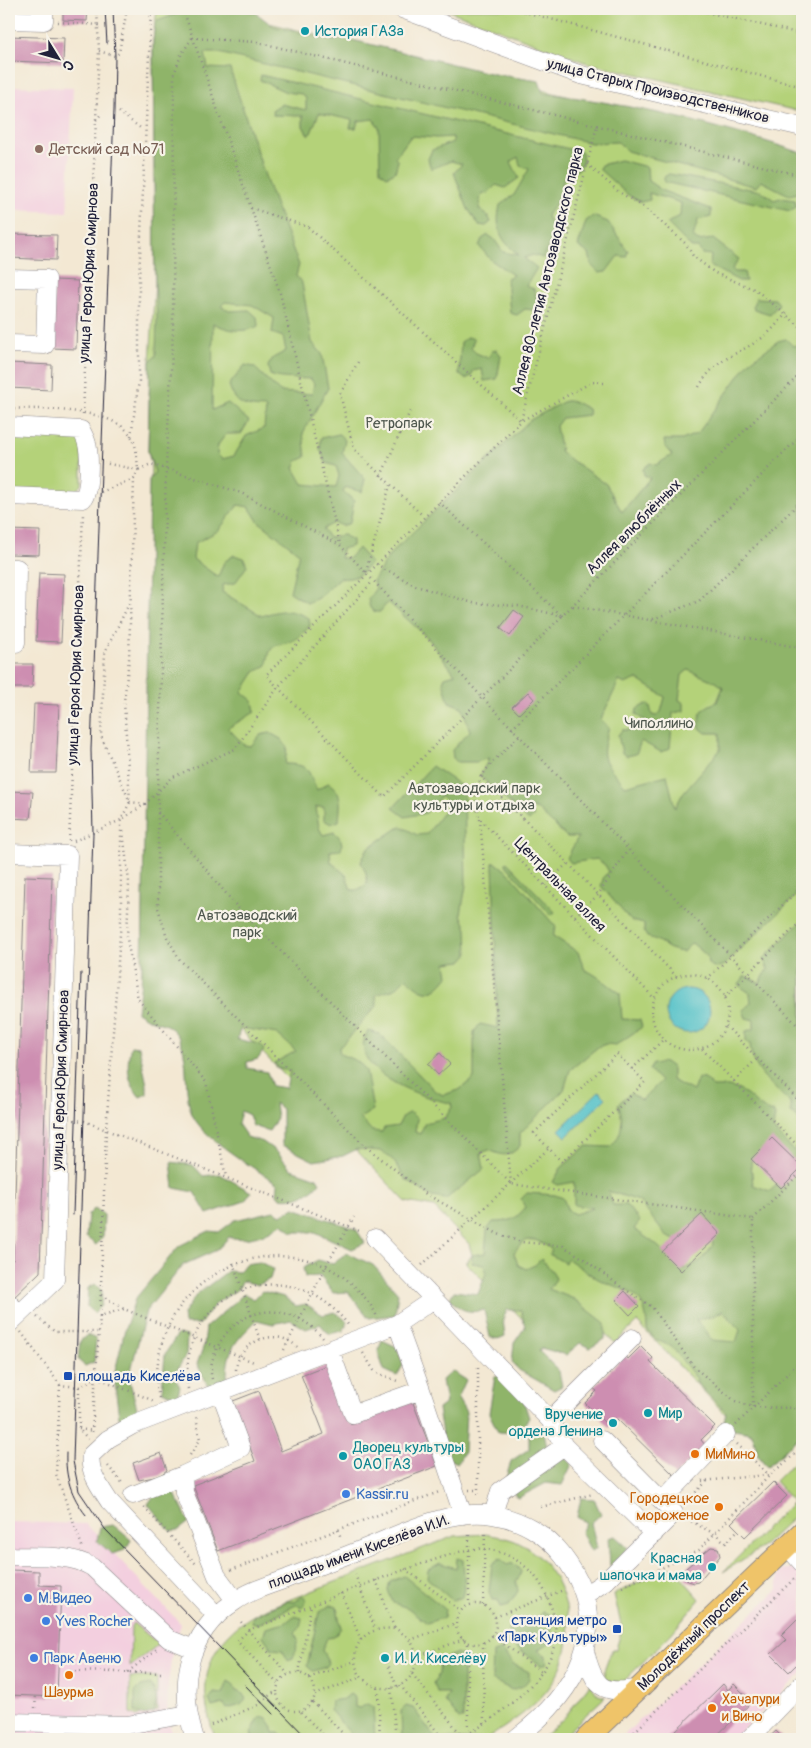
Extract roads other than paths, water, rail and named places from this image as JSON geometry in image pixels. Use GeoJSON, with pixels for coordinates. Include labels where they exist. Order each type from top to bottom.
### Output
{"type":"FeatureCollection","features":[{"type":"Feature","properties":{"kind":"main road","name":"Молодёжный проспект"},"geometry":{"type":"LineString","coordinates":[[586,1739],[795,1539]]}},
{"type":"Feature","properties":{"kind":"street","name":"улица Старых Производственников"},"geometry":{"type":"LineString","coordinates":[[402,9],[581,74],[802,127]]}},
{"type":"Feature","properties":{"kind":"street"},"geometry":{"type":"LineString","coordinates":[[9,20],[44,15]]}},
{"type":"Feature","properties":{"kind":"street"},"geometry":{"type":"LineString","coordinates":[[9,278],[46,279],[46,345],[9,344]]}},
{"type":"Feature","properties":{"kind":"street"},"geometry":{"type":"LineString","coordinates":[[9,426],[80,430],[87,443],[88,462],[85,496],[9,496]]}},
{"type":"Feature","properties":{"kind":"street"},"geometry":{"type":"LineString","coordinates":[[9,568],[17,568],[17,587],[16,643],[9,643]]}},
{"type":"Feature","properties":{"kind":"street","name":"улица Героя Юрия Смирнова"},"geometry":{"type":"LineString","coordinates":[[9,853],[68,850],[55,1280],[15,1314]]}},
{"type":"Feature","properties":{"kind":"street"},"geometry":{"type":"LineString","coordinates":[[375,1238],[550,1420],[564,1446],[654,1534]]}},
{"type":"Feature","properties":{"kind":"street"},"geometry":{"type":"LineString","coordinates":[[217,1616],[109,1501],[96,1480],[90,1460],[91,1454],[97,1447],[132,1425],[390,1327],[434,1299]]}},
{"type":"Feature","properties":{"kind":"street"},"geometry":{"type":"LineString","coordinates":[[390,1327],[421,1390],[463,1515]]}},
{"type":"Feature","properties":{"kind":"street"},"geometry":{"type":"LineString","coordinates":[[550,1420],[632,1338]]}},
{"type":"Feature","properties":{"kind":"street"},"geometry":{"type":"LineString","coordinates":[[330,1350],[353,1414],[421,1390]]}},
{"type":"Feature","properties":{"kind":"street"},"geometry":{"type":"LineString","coordinates":[[133,1495],[241,1448],[218,1392]]}},
{"type":"Feature","properties":{"kind":"street"},"geometry":{"type":"LineString","coordinates":[[662,1501],[732,1429]]}},
{"type":"Feature","properties":{"kind":"street"},"geometry":{"type":"LineString","coordinates":[[585,1595],[606,1581],[674,1514],[602,1440]]}},
{"type":"Feature","properties":{"kind":"street"},"geometry":{"type":"LineString","coordinates":[[493,1515],[500,1491],[564,1446]]}},
{"type":"Feature","properties":{"kind":"street"},"geometry":{"type":"LineString","coordinates":[[183,1474],[184,1492],[217,1576],[235,1600]]}},
{"type":"Feature","properties":{"kind":"street","name":"площадь имени Киселёва И.И."},"geometry":{"type":"LineString","coordinates":[[195,1739],[188,1714],[185,1688],[194,1649],[217,1616],[235,1600],[268,1585],[439,1520],[463,1515],[493,1515],[512,1519],[544,1537],[571,1567],[585,1595],[589,1611],[589,1630],[584,1651],[568,1686],[557,1701],[516,1739]]}},
{"type":"Feature","properties":{"kind":"street"},"geometry":{"type":"LineString","coordinates":[[795,1539],[802,1563]]}},
{"type":"Feature","properties":{"kind":"street"},"geometry":{"type":"LineString","coordinates":[[9,1556],[64,1558],[83,1562],[92,1567],[169,1639],[194,1649]]}},
{"type":"Feature","properties":{"kind":"street"},"geometry":{"type":"LineString","coordinates":[[584,1651],[594,1677],[608,1691],[618,1692],[639,1688]]}},
{"type":"Feature","properties":{"kind":"street"},"geometry":{"type":"LineString","coordinates":[[749,1739],[802,1684]]}},
{"type":"Feature","properties":{"kind":"street"},"geometry":{"type":"LineString","coordinates":[[9,1722],[127,1725],[188,1714]]}},
{"type":"Feature","properties":{"kind":"water"},"geometry":{"type":"Polygon","coordinates":[[[688,989],[700,993],[706,999],[710,1011],[706,1023],[700,1029],[688,1033],[676,1029],[670,1023],[666,1011],[670,999],[676,993],[688,989]]]}},
{"type":"Feature","properties":{"kind":"water"},"geometry":{"type":"Polygon","coordinates":[[[599,1091],[606,1098],[566,1137],[559,1130],[599,1091]]]}},
{"type":"Feature","properties":{"kind":"tram line"},"geometry":{"type":"LineString","coordinates":[[105,9],[107,44]]}},
{"type":"Feature","properties":{"kind":"tram line"},"geometry":{"type":"LineString","coordinates":[[113,9],[115,56],[114,110],[91,750],[93,833],[73,1461],[79,1491],[105,1529],[308,1739]]}},
{"type":"Feature","properties":{"kind":"tram line"},"geometry":{"type":"LineString","coordinates":[[73,1215],[81,973]]}},
{"type":"Feature","properties":{"kind":"tram line"},"geometry":{"type":"LineString","coordinates":[[66,1453],[70,1486],[76,1501],[86,1515]]}},
{"type":"Feature","properties":{"kind":"tram line"},"geometry":{"type":"LineString","coordinates":[[245,1685],[273,1714]]}},
{"type":"Feature","properties":{"kind":"place","name":"История ГАЗа"},"geometry":{"type":"Point","coordinates":[305,31]}},
{"type":"Feature","properties":{"kind":"place","name":"Детский сад №71"},"geometry":{"type":"Point","coordinates":[39,149]}},
{"type":"Feature","properties":{"kind":"place","name":"площадь Киселёва"},"geometry":{"type":"Point","coordinates":[68,1376]}},
{"type":"Feature","properties":{"kind":"place","name":"Мир"},"geometry":{"type":"Point","coordinates":[648,1413]}},
{"type":"Feature","properties":{"kind":"place","name":"Вручение ордена Ленина"},"geometry":{"type":"Point","coordinates":[613,1423]}},
{"type":"Feature","properties":{"kind":"place","name":"МиМино"},"geometry":{"type":"Point","coordinates":[695,1454]}},
{"type":"Feature","properties":{"kind":"place","name":"Дворец культуры ОАО ГАЗ"},"geometry":{"type":"Point","coordinates":[343,1456]}},
{"type":"Feature","properties":{"kind":"place","name":"Kassir.ru"},"geometry":{"type":"Point","coordinates":[346,1494]}},
{"type":"Feature","properties":{"kind":"place","name":"Городецкое мороженое"},"geometry":{"type":"Point","coordinates":[719,1507]}},
{"type":"Feature","properties":{"kind":"place","name":"Красная шапочка и мама"},"geometry":{"type":"Point","coordinates":[712,1567]}},
{"type":"Feature","properties":{"kind":"place","name":"М.Видео"},"geometry":{"type":"Point","coordinates":[28,1598]}},
{"type":"Feature","properties":{"kind":"place","name":"Yves Rocher"},"geometry":{"type":"Point","coordinates":[46,1621]}},
{"type":"Feature","properties":{"kind":"place","name":"станция метро «Парк Культуры»"},"geometry":{"type":"Point","coordinates":[617,1629]}},
{"type":"Feature","properties":{"kind":"place","name":"Парк Авеню"},"geometry":{"type":"Point","coordinates":[34,1658]}},
{"type":"Feature","properties":{"kind":"place","name":"И. И. Киселёву"},"geometry":{"type":"Point","coordinates":[385,1658]}},
{"type":"Feature","properties":{"kind":"place","name":"Шаурма"},"geometry":{"type":"Point","coordinates":[69,1675]}},
{"type":"Feature","properties":{"kind":"place","name":"Хачапури и Вино"},"geometry":{"type":"Point","coordinates":[712,1708]}},
{"type":"Feature","properties":{"kind":"park label","name":"Ретропарк"},"geometry":{"type":"Point","coordinates":[399,423]}},
{"type":"Feature","properties":{"kind":"park label","name":"Чиполлино"},"geometry":{"type":"Point","coordinates":[659,723]}},
{"type":"Feature","properties":{"kind":"park label","name":"Автозаводский парк культуры и отдыха"},"geometry":{"type":"Point","coordinates":[474,796]}},
{"type":"Feature","properties":{"kind":"park label","name":"Автозаводский парк"},"geometry":{"type":"Point","coordinates":[247,924]}}]}
